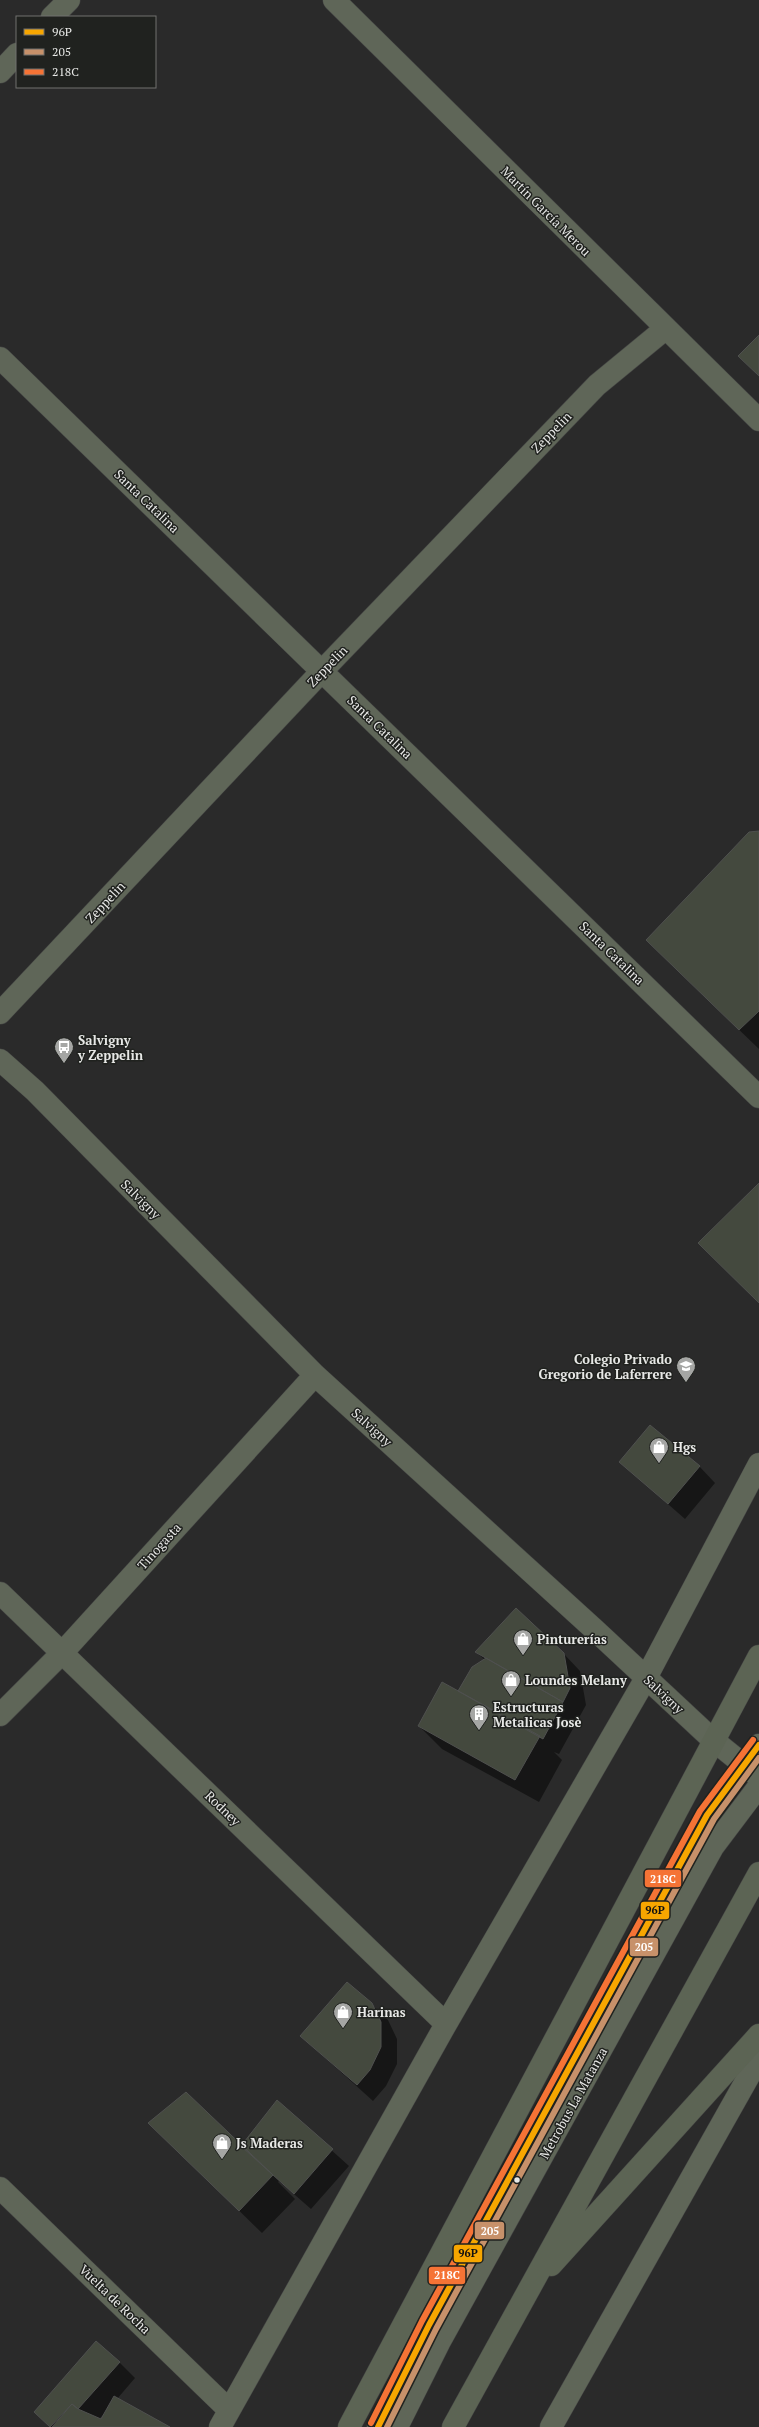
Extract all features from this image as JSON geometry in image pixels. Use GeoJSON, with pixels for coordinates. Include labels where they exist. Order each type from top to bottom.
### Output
{"type":"FeatureCollection","features":[{"type":"Feature","properties":{"kind":"highway"},"geometry":{"type":"LineString","coordinates":[[349,2427],[759,1656]]}},
{"type":"Feature","properties":{"kind":"highway"},"geometry":{"type":"LineString","coordinates":[[453,2427],[526,2292],[759,1873]]}},
{"type":"Feature","properties":{"kind":"highway"},"geometry":{"type":"LineString","coordinates":[[526,2292],[759,2035]]}},
{"type":"Feature","properties":{"kind":"street"},"geometry":{"type":"LineString","coordinates":[[53,16],[68,0]]}},
{"type":"Feature","properties":{"kind":"street","name":"Martín García Merou"},"geometry":{"type":"LineString","coordinates":[[334,0],[665,329],[759,420]]}},
{"type":"Feature","properties":{"kind":"street"},"geometry":{"type":"LineString","coordinates":[[0,72],[16,55]]}},
{"type":"Feature","properties":{"kind":"street","name":"Zeppelin"},"geometry":{"type":"LineString","coordinates":[[0,1014],[322,671],[597,384],[665,329]]}},
{"type":"Feature","properties":{"kind":"street","name":"Santa Catalina"},"geometry":{"type":"LineString","coordinates":[[0,358],[759,1097]]}},
{"type":"Feature","properties":{"kind":"street","name":"Salvigny"},"geometry":{"type":"LineString","coordinates":[[0,1060],[35,1092],[315,1375],[713,1740],[752,1772]]}},
{"type":"Feature","properties":{"kind":"street","name":"Tinogasta"},"geometry":{"type":"LineString","coordinates":[[0,1715],[62,1653],[315,1375]]}},
{"type":"Feature","properties":{"kind":"street"},"geometry":{"type":"LineString","coordinates":[[225,2419],[446,2024],[646,1678],[759,1464]]}},
{"type":"Feature","properties":{"kind":"street","name":"Rodney"},"geometry":{"type":"LineString","coordinates":[[0,1593],[446,2024]]}},
{"type":"Feature","properties":{"kind":"street","name":"Metrobus La Matanza"},"geometry":{"type":"LineString","coordinates":[[378,2427],[429,2325],[707,1815],[752,1772],[759,1745]]}},
{"type":"Feature","properties":{"kind":"street","name":"Metrobus La Matanza"},"geometry":{"type":"LineString","coordinates":[[397,2427],[439,2343],[713,1847],[759,1786]]}},
{"type":"Feature","properties":{"kind":"street"},"geometry":{"type":"LineString","coordinates":[[551,2427],[759,2058]]}},
{"type":"Feature","properties":{"kind":"street","name":"Vuelta de Rocha"},"geometry":{"type":"LineString","coordinates":[[0,2188],[225,2419]]}},
{"type":"Feature","properties":{"kind":"building"},"geometry":{"type":"Polygon","coordinates":[[[759,335],[759,376],[738,356],[759,335]]]}},
{"type":"Feature","properties":{"kind":"building"},"geometry":{"type":"Polygon","coordinates":[[[759,831],[759,1011],[739,1030],[646,940],[749,832],[759,831]]]}},
{"type":"Feature","properties":{"kind":"building"},"geometry":{"type":"Polygon","coordinates":[[[759,1183],[759,1303],[698,1243],[759,1183]]]}},
{"type":"Feature","properties":{"kind":"building","name":"Hgs"},"geometry":{"type":"Polygon","coordinates":[[[650,1425],[700,1466],[668,1504],[619,1462],[650,1425]]]}},
{"type":"Feature","properties":{"kind":"building","name":"Pinturerías"},"geometry":{"type":"Polygon","coordinates":[[[516,1608],[564,1653],[570,1688],[563,1702],[475,1652],[516,1608]]]}},
{"type":"Feature","properties":{"kind":"building","name":"Loundes Melany"},"geometry":{"type":"Polygon","coordinates":[[[486,1658],[563,1702],[543,1739],[458,1691],[472,1667],[486,1658]]]}},
{"type":"Feature","properties":{"kind":"building","name":"Estructuras Metalicas Josè"},"geometry":{"type":"Polygon","coordinates":[[[442,1682],[540,1736],[515,1780],[418,1726],[442,1682]]]}},
{"type":"Feature","properties":{"kind":"building","name":"Harinas"},"geometry":{"type":"Polygon","coordinates":[[[347,1982],[372,2003],[381,2022],[381,2047],[370,2070],[357,2085],[300,2036],[347,1982]]]}},
{"type":"Feature","properties":{"kind":"building","name":"Js Maderas"},"geometry":{"type":"Polygon","coordinates":[[[186,2092],[273,2175],[239,2211],[148,2123],[186,2092]]]}},
{"type":"Feature","properties":{"kind":"building"},"geometry":{"type":"Polygon","coordinates":[[[277,2100],[333,2149],[294,2194],[241,2146],[277,2100]]]}},
{"type":"Feature","properties":{"kind":"building"},"geometry":{"type":"Polygon","coordinates":[[[96,2341],[120,2362],[78,2409],[72,2404],[50,2427],[34,2412],[96,2341]]]}},
{"type":"Feature","properties":{"kind":"building"},"geometry":{"type":"Polygon","coordinates":[[[114,2396],[170,2427],[52,2427],[72,2404],[78,2409],[101,2419],[114,2396]]]}},
{"type":"Feature","properties":{"kind":"transit line","name":"218C"},"geometry":{"type":"LineString","coordinates":[[371,2423],[422,2321],[700,1811],[753,1740]]}},
{"type":"Feature","properties":{"kind":"transit line","name":"96P"},"geometry":{"type":"LineString","coordinates":[[378,2427],[429,2325],[707,1815],[759,1745]]}},
{"type":"Feature","properties":{"kind":"transit line","name":"205"},"geometry":{"type":"LineString","coordinates":[[387,2427],[436,2329],[714,1819],[759,1758]]}},
{"type":"Feature","properties":{"kind":"place","name":"Salvigny y Zeppelin"},"geometry":{"type":"Point","coordinates":[64,1064]}},
{"type":"Feature","properties":{"kind":"place","name":"Colegio Privado Gregorio de Laferrere"},"geometry":{"type":"Point","coordinates":[686,1383]}},
{"type":"Feature","properties":{"kind":"place","name":"Hgs"},"geometry":{"type":"Point","coordinates":[659,1464]}},
{"type":"Feature","properties":{"kind":"place","name":"Pinturerías"},"geometry":{"type":"Point","coordinates":[523,1656]}},
{"type":"Feature","properties":{"kind":"place","name":"Loundes Melany"},"geometry":{"type":"Point","coordinates":[511,1697]}},
{"type":"Feature","properties":{"kind":"place","name":"Estructuras Metalicas Josè"},"geometry":{"type":"Point","coordinates":[479,1731]}},
{"type":"Feature","properties":{"kind":"place","name":"Harinas"},"geometry":{"type":"Point","coordinates":[343,2029]}},
{"type":"Feature","properties":{"kind":"place","name":"Js Maderas"},"geometry":{"type":"Point","coordinates":[222,2160]}}]}
